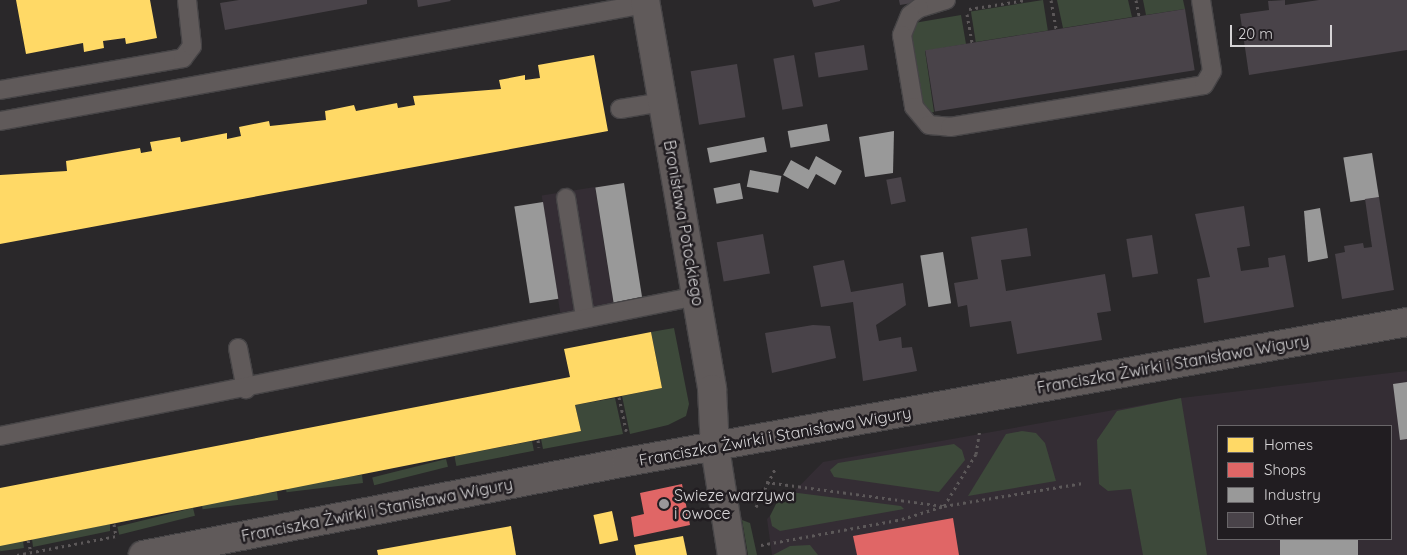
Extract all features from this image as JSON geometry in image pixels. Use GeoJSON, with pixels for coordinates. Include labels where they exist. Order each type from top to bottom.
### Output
{"type":"FeatureCollection","features":[{"type":"Feature","properties":{"kind":"street","name":"Bronisława Potockiego"},"geometry":{"type":"LineString","coordinates":[[645,2],[698,296],[712,389],[715,448],[732,555]]}},
{"type":"Feature","properties":{"kind":"street","name":"Franciszka Żwirki i Stanisława Wigury"},"geometry":{"type":"LineString","coordinates":[[143,555],[715,448],[1407,322]]}},
{"type":"Feature","properties":{"kind":"lane"},"geometry":{"type":"LineString","coordinates":[[0,90],[183,58],[192,46],[187,0]]}},
{"type":"Feature","properties":{"kind":"lane"},"geometry":{"type":"LineString","coordinates":[[946,0],[910,15],[902,35],[914,107],[922,120],[938,126],[1204,86],[1212,71],[1201,0]]}},
{"type":"Feature","properties":{"kind":"lane"},"geometry":{"type":"LineString","coordinates":[[0,120],[645,2]]}},
{"type":"Feature","properties":{"kind":"lane"},"geometry":{"type":"LineString","coordinates":[[620,109],[663,102]]}},
{"type":"Feature","properties":{"kind":"lane"},"geometry":{"type":"LineString","coordinates":[[566,198],[585,317]]}},
{"type":"Feature","properties":{"kind":"lane"},"geometry":{"type":"LineString","coordinates":[[0,436],[246,389],[585,317],[698,296]]}},
{"type":"Feature","properties":{"kind":"lane"},"geometry":{"type":"LineString","coordinates":[[238,348],[246,389]]}},
{"type":"Feature","properties":{"kind":"path"},"geometry":{"type":"LineString","coordinates":[[1051,0],[1056,30]]}},
{"type":"Feature","properties":{"kind":"path"},"geometry":{"type":"LineString","coordinates":[[1136,0],[1139,16]]}},
{"type":"Feature","properties":{"kind":"path"},"geometry":{"type":"LineString","coordinates":[[967,10],[972,43]]}},
{"type":"Feature","properties":{"kind":"path"},"geometry":{"type":"LineString","coordinates":[[619,397],[627,438]]}},
{"type":"Feature","properties":{"kind":"path"},"geometry":{"type":"LineString","coordinates":[[944,506],[976,454],[980,427]]}},
{"type":"Feature","properties":{"kind":"path"},"geometry":{"type":"LineString","coordinates":[[766,482],[944,506]]}},
{"type":"Feature","properties":{"kind":"path"},"geometry":{"type":"LineString","coordinates":[[759,538],[760,545],[786,541],[944,506],[1083,483]]}},
{"type":"Feature","properties":{"kind":"path"},"geometry":{"type":"LineString","coordinates":[[758,515],[760,506]]}},
{"type":"Feature","properties":{"kind":"path"},"geometry":{"type":"LineString","coordinates":[[114,524],[116,536]]}},
{"type":"Feature","properties":{"kind":"path"},"geometry":{"type":"LineString","coordinates":[[28,540],[31,552]]}},
{"type":"Feature","properties":{"kind":"shaded area"},"geometry":{"type":"Polygon","coordinates":[[[595,187],[614,305],[560,313],[542,195],[595,187]]]}},
{"type":"Feature","properties":{"kind":"shaded area"},"geometry":{"type":"Polygon","coordinates":[[[1407,371],[1407,555],[772,555],[767,519],[823,462],[1181,398],[1407,371]]]}},
{"type":"Feature","properties":{"kind":"green space"},"geometry":{"type":"Polygon","coordinates":[[[1043,0],[1048,31],[976,42],[971,11],[1043,0]]]}},
{"type":"Feature","properties":{"kind":"green space"},"geometry":{"type":"Polygon","coordinates":[[[1057,0],[1128,0],[1132,17],[1063,28],[1057,0]]]}},
{"type":"Feature","properties":{"kind":"green space"},"geometry":{"type":"Polygon","coordinates":[[[1143,0],[1183,0],[1185,9],[1146,15],[1143,0]]]}},
{"type":"Feature","properties":{"kind":"green space"},"geometry":{"type":"Polygon","coordinates":[[[961,15],[966,44],[925,51],[934,112],[924,114],[910,45],[914,23],[961,15]]]}},
{"type":"Feature","properties":{"kind":"green space"},"geometry":{"type":"Polygon","coordinates":[[[674,328],[689,404],[686,416],[668,425],[630,434],[622,396],[662,388],[651,332],[674,328]]]}},
{"type":"Feature","properties":{"kind":"green space"},"geometry":{"type":"Polygon","coordinates":[[[615,398],[623,434],[543,449],[541,439],[581,431],[575,405],[615,398]]]}},
{"type":"Feature","properties":{"kind":"green space"},"geometry":{"type":"Polygon","coordinates":[[[1181,398],[1207,555],[1143,555],[1131,489],[1108,491],[1099,484],[1097,440],[1117,411],[1181,398]]]}},
{"type":"Feature","properties":{"kind":"green space"},"geometry":{"type":"Polygon","coordinates":[[[1022,431],[1036,433],[1045,443],[1056,481],[968,496],[1006,434],[1022,431]]]}},
{"type":"Feature","properties":{"kind":"green space"},"geometry":{"type":"Polygon","coordinates":[[[532,441],[534,451],[456,466],[454,456],[532,441]]]}},
{"type":"Feature","properties":{"kind":"green space"},"geometry":{"type":"Polygon","coordinates":[[[954,444],[962,450],[965,460],[939,492],[834,477],[830,470],[838,463],[954,444]]]}},
{"type":"Feature","properties":{"kind":"green space"},"geometry":{"type":"Polygon","coordinates":[[[446,459],[448,467],[374,485],[372,477],[446,459]]]}},
{"type":"Feature","properties":{"kind":"green space"},"geometry":{"type":"Polygon","coordinates":[[[362,475],[363,483],[287,492],[286,484],[362,475]]]}},
{"type":"Feature","properties":{"kind":"green space"},"geometry":{"type":"Polygon","coordinates":[[[277,492],[278,500],[203,509],[202,501],[277,492]]]}},
{"type":"Feature","properties":{"kind":"green space"},"geometry":{"type":"Polygon","coordinates":[[[790,492],[901,506],[904,509],[780,531],[772,526],[770,516],[777,502],[790,492]]]}},
{"type":"Feature","properties":{"kind":"green space"},"geometry":{"type":"Polygon","coordinates":[[[193,508],[195,516],[119,535],[117,527],[193,508]]]}},
{"type":"Feature","properties":{"kind":"green space"},"geometry":{"type":"Polygon","coordinates":[[[742,520],[750,523],[757,555],[748,555],[742,520]]]}},
{"type":"Feature","properties":{"kind":"green space"},"geometry":{"type":"Polygon","coordinates":[[[110,524],[110,531],[33,547],[32,539],[110,524]]]}},
{"type":"Feature","properties":{"kind":"green space"},"geometry":{"type":"Polygon","coordinates":[[[23,541],[24,548],[0,551],[0,544],[23,541]]]}},
{"type":"Feature","properties":{"kind":"green space"},"geometry":{"type":"Polygon","coordinates":[[[810,545],[818,555],[773,555],[790,546],[810,545]]]}},
{"type":"Feature","properties":{"kind":"building: Homes"},"geometry":{"type":"Polygon","coordinates":[[[16,0],[150,0],[157,38],[126,44],[125,38],[103,41],[104,48],[84,52],[83,43],[26,54],[16,0]]]}},
{"type":"Feature","properties":{"kind":"building: Homes"},"geometry":{"type":"Polygon","coordinates":[[[594,55],[608,131],[0,244],[0,175],[67,171],[66,161],[140,148],[141,153],[152,151],[150,142],[180,137],[181,142],[227,133],[227,139],[241,136],[239,127],[269,121],[270,126],[326,120],[325,111],[354,105],[356,111],[397,103],[398,108],[415,105],[413,96],[501,89],[499,80],[525,75],[525,80],[540,78],[538,65],[594,55]]]}},
{"type":"Feature","properties":{"kind":"building: Homes"},"geometry":{"type":"Polygon","coordinates":[[[651,332],[662,388],[575,405],[581,431],[0,546],[0,488],[570,377],[564,349],[651,332]]]}},
{"type":"Feature","properties":{"kind":"building: Homes"},"geometry":{"type":"Polygon","coordinates":[[[612,511],[618,540],[600,544],[593,515],[612,511]]]}},
{"type":"Feature","properties":{"kind":"building: Homes"},"geometry":{"type":"Polygon","coordinates":[[[511,526],[516,555],[378,555],[377,550],[511,526]]]}},
{"type":"Feature","properties":{"kind":"building: Homes"},"geometry":{"type":"Polygon","coordinates":[[[683,536],[687,555],[636,555],[634,545],[683,536]]]}},
{"type":"Feature","properties":{"kind":"building: Shops","name":"Swieze warzywa i owoce"},"geometry":{"type":"Polygon","coordinates":[[[682,484],[690,525],[634,537],[631,517],[644,514],[640,493],[682,484]]]}},
{"type":"Feature","properties":{"kind":"building: Shops"},"geometry":{"type":"Polygon","coordinates":[[[953,518],[959,555],[857,555],[853,536],[953,518]]]}},
{"type":"Feature","properties":{"kind":"building: Industry"},"geometry":{"type":"Polygon","coordinates":[[[827,124],[830,141],[791,148],[788,131],[827,124]]]}},
{"type":"Feature","properties":{"kind":"building: Industry"},"geometry":{"type":"Polygon","coordinates":[[[894,131],[893,173],[865,177],[859,137],[894,131]]]}},
{"type":"Feature","properties":{"kind":"building: Industry"},"geometry":{"type":"Polygon","coordinates":[[[764,137],[767,152],[710,163],[707,148],[764,137]]]}},
{"type":"Feature","properties":{"kind":"building: Industry"},"geometry":{"type":"Polygon","coordinates":[[[1372,153],[1379,197],[1350,202],[1343,158],[1372,153]]]}},
{"type":"Feature","properties":{"kind":"building: Industry"},"geometry":{"type":"Polygon","coordinates":[[[816,156],[842,171],[835,185],[816,174],[808,189],[783,175],[791,160],[809,170],[816,156]]]}},
{"type":"Feature","properties":{"kind":"building: Industry"},"geometry":{"type":"Polygon","coordinates":[[[750,170],[781,176],[778,193],[747,187],[750,170]]]}},
{"type":"Feature","properties":{"kind":"building: Industry"},"geometry":{"type":"Polygon","coordinates":[[[624,183],[642,300],[614,304],[595,188],[624,183]]]}},
{"type":"Feature","properties":{"kind":"building: Industry"},"geometry":{"type":"Polygon","coordinates":[[[740,183],[743,199],[717,204],[713,188],[740,183]]]}},
{"type":"Feature","properties":{"kind":"building: Industry"},"geometry":{"type":"Polygon","coordinates":[[[543,202],[558,299],[530,303],[514,207],[543,202]]]}},
{"type":"Feature","properties":{"kind":"building: Industry"},"geometry":{"type":"Polygon","coordinates":[[[1320,208],[1328,258],[1308,262],[1304,211],[1320,208]]]}},
{"type":"Feature","properties":{"kind":"building: Industry"},"geometry":{"type":"Polygon","coordinates":[[[943,252],[951,303],[928,307],[920,256],[943,252]]]}},
{"type":"Feature","properties":{"kind":"building: Industry"},"geometry":{"type":"Polygon","coordinates":[[[1407,382],[1407,439],[1400,440],[1393,384],[1407,382]]]}},
{"type":"Feature","properties":{"kind":"building: Industry"},"geometry":{"type":"Polygon","coordinates":[[[1280,540],[1358,540],[1358,555],[1280,555],[1280,540]]]}},
{"type":"Feature","properties":{"kind":"building: Other"},"geometry":{"type":"Polygon","coordinates":[[[239,0],[367,0],[367,4],[225,30],[220,3],[239,0]]]}},
{"type":"Feature","properties":{"kind":"building: Other"},"geometry":{"type":"Polygon","coordinates":[[[417,0],[450,0],[451,1],[418,7],[417,0]]]}},
{"type":"Feature","properties":{"kind":"building: Other"},"geometry":{"type":"Polygon","coordinates":[[[812,0],[840,0],[840,1],[814,7],[812,0]]]}},
{"type":"Feature","properties":{"kind":"building: Other"},"geometry":{"type":"Polygon","coordinates":[[[899,0],[918,0],[918,2],[900,5],[899,0]]]}},
{"type":"Feature","properties":{"kind":"building: Other"},"geometry":{"type":"Polygon","coordinates":[[[1285,0],[1285,5],[1319,0],[1407,0],[1407,50],[1249,75],[1240,14],[1269,10],[1268,1],[1285,0]]]}},
{"type":"Feature","properties":{"kind":"building: Other"},"geometry":{"type":"Polygon","coordinates":[[[1185,9],[1195,70],[935,111],[925,50],[1185,9]]]}},
{"type":"Feature","properties":{"kind":"building: Other"},"geometry":{"type":"Polygon","coordinates":[[[864,45],[868,70],[819,78],[815,53],[864,45]]]}},
{"type":"Feature","properties":{"kind":"building: Other"},"geometry":{"type":"Polygon","coordinates":[[[794,55],[803,106],[782,110],[773,59],[794,55]]]}},
{"type":"Feature","properties":{"kind":"building: Other"},"geometry":{"type":"Polygon","coordinates":[[[737,64],[745,117],[699,125],[691,71],[737,64]]]}},
{"type":"Feature","properties":{"kind":"building: Other"},"geometry":{"type":"Polygon","coordinates":[[[901,177],[906,202],[891,204],[886,180],[901,177]]]}},
{"type":"Feature","properties":{"kind":"building: Other"},"geometry":{"type":"Polygon","coordinates":[[[1379,197],[1394,290],[1342,299],[1335,254],[1345,252],[1344,246],[1363,243],[1364,248],[1372,247],[1365,199],[1379,197]]]}},
{"type":"Feature","properties":{"kind":"building: Other"},"geometry":{"type":"Polygon","coordinates":[[[1244,206],[1250,246],[1237,248],[1241,271],[1269,267],[1268,258],[1285,255],[1294,307],[1204,323],[1197,279],[1210,277],[1195,214],[1244,206]]]}},
{"type":"Feature","properties":{"kind":"building: Other"},"geometry":{"type":"Polygon","coordinates":[[[1027,228],[1031,256],[1001,260],[1006,291],[1105,274],[1111,311],[1097,313],[1102,340],[1017,354],[1011,321],[970,327],[967,305],[958,307],[954,283],[978,279],[971,237],[1027,228]]]}},
{"type":"Feature","properties":{"kind":"building: Other"},"geometry":{"type":"Polygon","coordinates":[[[763,234],[770,273],[724,282],[717,242],[763,234]]]}},
{"type":"Feature","properties":{"kind":"building: Other"},"geometry":{"type":"Polygon","coordinates":[[[1152,235],[1158,274],[1132,278],[1126,239],[1152,235]]]}},
{"type":"Feature","properties":{"kind":"building: Other"},"geometry":{"type":"Polygon","coordinates":[[[844,260],[851,292],[903,283],[906,305],[876,325],[879,341],[901,337],[902,348],[912,347],[917,371],[863,381],[853,302],[821,307],[813,266],[844,260]]]}},
{"type":"Feature","properties":{"kind":"building: Other"},"geometry":{"type":"Polygon","coordinates":[[[813,325],[830,326],[836,358],[772,373],[765,333],[813,325]]]}},
{"type":"Feature","properties":{"kind":"place","name":"Swieze warzywa i owoce"},"geometry":{"type":"Point","coordinates":[664,504]}}]}
